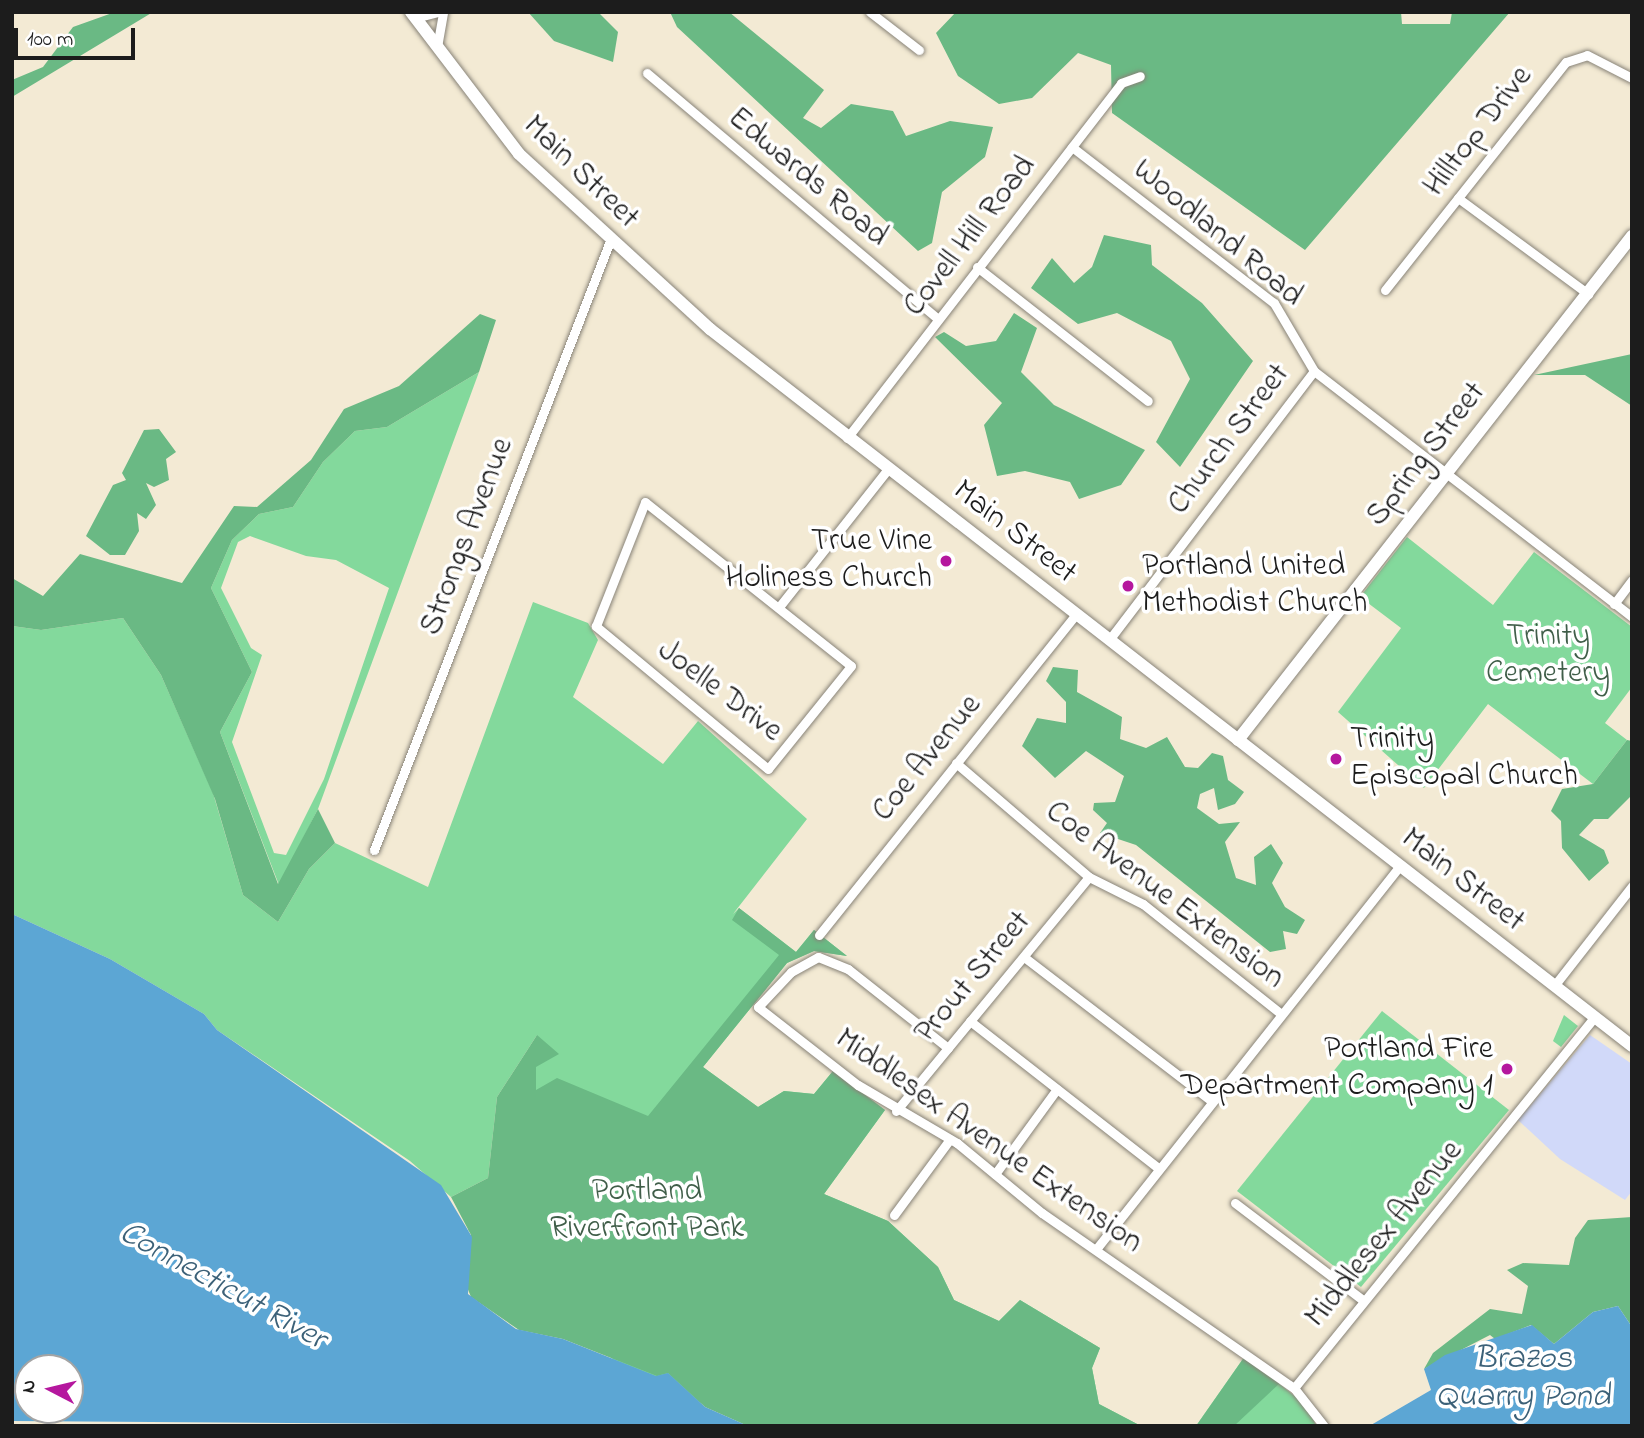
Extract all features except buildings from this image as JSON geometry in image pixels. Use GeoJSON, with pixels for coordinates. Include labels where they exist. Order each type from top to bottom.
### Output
{"type":"FeatureCollection","features":[{"type":"Feature","properties":{"kind":"main road","name":"Main Street"},"geometry":{"type":"LineString","coordinates":[[413,15],[519,154],[610,241],[847,438],[1632,1046]]}},
{"type":"Feature","properties":{"kind":"main road","name":"Spring Street"},"geometry":{"type":"LineString","coordinates":[[1238,740],[1632,236]]}},
{"type":"Feature","properties":{"kind":"street"},"geometry":{"type":"LineString","coordinates":[[413,15],[436,12]]}},
{"type":"Feature","properties":{"kind":"street"},"geometry":{"type":"LineString","coordinates":[[437,48],[443,12]]}},
{"type":"Feature","properties":{"kind":"street"},"geometry":{"type":"LineString","coordinates":[[870,12],[919,50]]}},
{"type":"Feature","properties":{"kind":"street","name":"Hilltop Drive"},"geometry":{"type":"LineString","coordinates":[[1385,290],[1576,55],[1632,78]]}},
{"type":"Feature","properties":{"kind":"street","name":"Edwards Road"},"geometry":{"type":"LineString","coordinates":[[647,73],[937,319]]}},
{"type":"Feature","properties":{"kind":"street","name":"Covell Hill Road"},"geometry":{"type":"LineString","coordinates":[[847,438],[1121,83],[1140,76]]}},
{"type":"Feature","properties":{"kind":"street","name":"Woodland Road"},"geometry":{"type":"LineString","coordinates":[[1072,148],[1274,303],[1314,370]]}},
{"type":"Feature","properties":{"kind":"street"},"geometry":{"type":"LineString","coordinates":[[1458,198],[1588,294]]}},
{"type":"Feature","properties":{"kind":"street","name":"Strongs Avenue"},"geometry":{"type":"LineString","coordinates":[[374,850],[610,241]]}},
{"type":"Feature","properties":{"kind":"street"},"geometry":{"type":"LineString","coordinates":[[977,267],[1148,401]]}},
{"type":"Feature","properties":{"kind":"street"},"geometry":{"type":"LineString","coordinates":[[1314,370],[1632,617]]}},
{"type":"Feature","properties":{"kind":"street","name":"Church Street"},"geometry":{"type":"LineString","coordinates":[[1109,640],[1314,370]]}},
{"type":"Feature","properties":{"kind":"street"},"geometry":{"type":"LineString","coordinates":[[779,607],[888,470]]}},
{"type":"Feature","properties":{"kind":"street","name":"Joelle Drive"},"geometry":{"type":"LineString","coordinates":[[645,502],[779,607],[851,666],[768,769],[596,626],[645,502]]}},
{"type":"Feature","properties":{"kind":"street"},"geometry":{"type":"LineString","coordinates":[[1614,604],[1632,580]]}},
{"type":"Feature","properties":{"kind":"street","name":"Coe Avenue"},"geometry":{"type":"LineString","coordinates":[[819,935],[1076,614]]}},
{"type":"Feature","properties":{"kind":"street","name":"Coe Avenue Extension"},"geometry":{"type":"LineString","coordinates":[[956,763],[1089,877],[1143,904],[1279,1013]]}},
{"type":"Feature","properties":{"kind":"street"},"geometry":{"type":"LineString","coordinates":[[1097,1248],[1209,1099],[1400,866]]}},
{"type":"Feature","properties":{"kind":"street","name":"Prout Street"},"geometry":{"type":"LineString","coordinates":[[897,1111],[1089,877]]}},
{"type":"Feature","properties":{"kind":"street"},"geometry":{"type":"LineString","coordinates":[[1554,986],[1632,886]]}},
{"type":"Feature","properties":{"kind":"street","name":"Middlesex Avenue Extension"},"geometry":{"type":"LineString","coordinates":[[948,1048],[848,969],[818,957],[791,972],[758,1007],[897,1111],[950,1139],[1097,1248],[1294,1388],[1324,1426]]}},
{"type":"Feature","properties":{"kind":"street"},"geometry":{"type":"LineString","coordinates":[[1024,957],[1209,1099]]}},
{"type":"Feature","properties":{"kind":"street","name":"Middlesex Avenue"},"geometry":{"type":"LineString","coordinates":[[1294,1388],[1594,1017]]}},
{"type":"Feature","properties":{"kind":"street"},"geometry":{"type":"LineString","coordinates":[[970,1021],[1157,1167]]}},
{"type":"Feature","properties":{"kind":"street"},"geometry":{"type":"LineString","coordinates":[[995,1174],[1057,1089]]}},
{"type":"Feature","properties":{"kind":"street"},"geometry":{"type":"LineString","coordinates":[[894,1215],[950,1139]]}},
{"type":"Feature","properties":{"kind":"street"},"geometry":{"type":"LineString","coordinates":[[1236,1203],[1363,1300]]}},
{"type":"Feature","properties":{"kind":"shaded area"},"geometry":{"type":"Polygon","coordinates":[[[1590,1035],[1632,1064],[1632,1191],[1625,1200],[1560,1159],[1518,1120],[1590,1035]]]}},
{"type":"Feature","properties":{"kind":"green space"},"geometry":{"type":"Polygon","coordinates":[[[115,12],[153,12],[12,97],[12,80],[43,67],[73,27],[115,12]]]}},
{"type":"Feature","properties":{"kind":"green space"},"geometry":{"type":"Polygon","coordinates":[[[528,12],[598,12],[618,32],[613,62],[554,41],[528,12]]]}},
{"type":"Feature","properties":{"kind":"green space"},"geometry":{"type":"Polygon","coordinates":[[[670,12],[729,12],[824,90],[803,118],[821,128],[851,104],[893,111],[906,136],[950,121],[993,127],[985,157],[942,192],[932,243],[918,251],[677,27],[670,12]]]}},
{"type":"Feature","properties":{"kind":"green space"},"geometry":{"type":"Polygon","coordinates":[[[956,12],[1401,12],[1402,24],[1450,24],[1452,12],[1510,12],[1305,250],[1112,113],[1111,65],[1078,53],[1032,98],[999,104],[958,76],[936,33],[956,12]]]}},
{"type":"Feature","properties":{"kind":"green space"},"geometry":{"type":"Polygon","coordinates":[[[1104,235],[1151,245],[1152,265],[1202,303],[1253,361],[1180,467],[1156,442],[1190,379],[1171,341],[1117,313],[1078,324],[1031,288],[1052,258],[1074,283],[1092,267],[1104,235]]]}},
{"type":"Feature","properties":{"kind":"green space"},"geometry":{"type":"Polygon","coordinates":[[[1014,313],[1037,328],[1021,372],[1054,405],[1145,450],[1121,485],[1079,499],[1070,482],[1025,471],[997,476],[984,425],[1002,403],[935,337],[944,332],[966,346],[996,341],[1014,313]]]}},
{"type":"Feature","properties":{"kind":"green space"},"geometry":{"type":"Polygon","coordinates":[[[480,314],[496,320],[479,372],[387,427],[355,431],[323,462],[293,507],[259,514],[232,540],[211,588],[252,672],[220,732],[278,884],[318,809],[335,843],[309,869],[278,922],[243,895],[215,799],[161,675],[123,618],[41,630],[12,626],[12,578],[43,596],[80,554],[182,583],[234,506],[257,507],[311,460],[344,409],[399,386],[480,314]]]}},
{"type":"Feature","properties":{"kind":"green space"},"geometry":{"type":"Polygon","coordinates":[[[1632,354],[1632,406],[1585,375],[1534,375],[1632,354]]]}},
{"type":"Feature","properties":{"kind":"green space"},"geometry":{"type":"Polygon","coordinates":[[[479,372],[318,809],[279,885],[220,732],[252,672],[211,588],[232,540],[259,514],[293,507],[323,462],[355,431],[387,427],[479,372]],[[250,536],[238,542],[221,588],[251,648],[262,655],[232,742],[274,853],[286,855],[324,779],[389,588],[336,560],[306,556],[250,536]]]}},
{"type":"Feature","properties":{"kind":"green space"},"geometry":{"type":"Polygon","coordinates":[[[159,429],[176,452],[166,459],[169,480],[154,487],[146,483],[156,505],[146,519],[137,513],[139,531],[125,555],[110,555],[86,536],[113,485],[126,480],[122,473],[144,430],[159,429]]]}},
{"type":"Feature","properties":{"kind":"green space","name":"Trinity Cemetery"},"geometry":{"type":"Polygon","coordinates":[[[1407,537],[1493,605],[1534,552],[1632,627],[1632,687],[1605,723],[1627,740],[1593,784],[1488,704],[1424,788],[1338,712],[1401,628],[1360,597],[1407,537]]]}},
{"type":"Feature","properties":{"kind":"green space"},"geometry":{"type":"Polygon","coordinates":[[[533,602],[588,623],[598,640],[573,697],[663,764],[698,721],[807,819],[733,914],[739,908],[796,952],[814,930],[847,956],[814,951],[787,963],[703,1067],[758,1107],[784,1091],[814,1094],[833,1071],[885,1110],[824,1194],[888,1221],[938,1267],[954,1300],[999,1321],[1020,1300],[1100,1348],[1092,1368],[1099,1404],[1141,1426],[748,1426],[615,1361],[468,1230],[496,1184],[537,1035],[497,1097],[488,1178],[451,1197],[410,1161],[217,1030],[204,1014],[110,959],[12,914],[12,626],[41,630],[123,618],[161,675],[213,793],[243,895],[278,922],[309,869],[335,843],[428,887],[533,602]]]}},
{"type":"Feature","properties":{"kind":"green space"},"geometry":{"type":"Polygon","coordinates":[[[1053,667],[1078,670],[1077,692],[1122,717],[1120,739],[1146,748],[1167,737],[1185,767],[1198,768],[1212,753],[1223,756],[1228,780],[1244,792],[1235,804],[1218,810],[1214,788],[1200,794],[1197,808],[1219,824],[1240,822],[1225,842],[1236,878],[1256,885],[1254,857],[1271,844],[1283,863],[1272,883],[1285,907],[1305,920],[1297,934],[1283,931],[1286,949],[1270,952],[1136,845],[1100,833],[1107,823],[1093,810],[1094,803],[1115,802],[1124,776],[1086,751],[1055,778],[1022,746],[1037,718],[1066,723],[1066,702],[1046,681],[1053,667]]]}},
{"type":"Feature","properties":{"kind":"green space"},"geometry":{"type":"Polygon","coordinates":[[[1627,740],[1632,741],[1632,795],[1608,819],[1594,819],[1579,835],[1604,850],[1609,863],[1589,881],[1562,848],[1561,821],[1551,811],[1562,789],[1593,784],[1627,740]]]}},
{"type":"Feature","properties":{"kind":"green space","name":"Portland Riverfront Park"},"geometry":{"type":"Polygon","coordinates":[[[739,908],[796,952],[814,930],[847,956],[814,951],[787,963],[703,1067],[758,1107],[784,1091],[814,1094],[833,1071],[885,1110],[824,1194],[888,1221],[938,1267],[954,1300],[999,1321],[1020,1300],[1100,1348],[1092,1368],[1099,1404],[1141,1426],[748,1426],[705,1407],[668,1373],[657,1376],[563,1339],[519,1330],[471,1297],[465,1282],[471,1235],[451,1197],[488,1178],[497,1097],[537,1035],[559,1054],[536,1067],[536,1090],[557,1078],[648,1116],[779,955],[732,920],[739,908]]]}},
{"type":"Feature","properties":{"kind":"green space"},"geometry":{"type":"Polygon","coordinates":[[[1382,1011],[1509,1110],[1361,1287],[1237,1191],[1382,1011]]]}},
{"type":"Feature","properties":{"kind":"green space"},"geometry":{"type":"Polygon","coordinates":[[[1564,1015],[1578,1026],[1561,1047],[1553,1041],[1564,1015]]]}},
{"type":"Feature","properties":{"kind":"green space"},"geometry":{"type":"Polygon","coordinates":[[[1632,1217],[1632,1327],[1618,1306],[1593,1312],[1554,1344],[1531,1325],[1495,1339],[1490,1335],[1424,1369],[1433,1353],[1490,1309],[1522,1314],[1528,1286],[1507,1270],[1523,1263],[1569,1265],[1575,1238],[1588,1220],[1632,1217]]]}},
{"type":"Feature","properties":{"kind":"green space"},"geometry":{"type":"Polygon","coordinates":[[[1245,1356],[1308,1407],[1316,1426],[1196,1426],[1245,1356]]]}},
{"type":"Feature","properties":{"kind":"green space"},"geometry":{"type":"Polygon","coordinates":[[[1245,1356],[1280,1383],[1234,1426],[1196,1426],[1245,1356]]]}},
{"type":"Feature","properties":{"kind":"water","name":"Connecticut River"},"geometry":{"type":"Polygon","coordinates":[[[12,914],[110,959],[204,1014],[217,1030],[441,1185],[472,1237],[468,1294],[516,1329],[563,1339],[656,1376],[668,1373],[705,1407],[748,1426],[84,1421],[84,1354],[14,1354],[14,1421],[12,914]]]}},
{"type":"Feature","properties":{"kind":"water","name":"Brazos Quarry Pond"},"geometry":{"type":"Polygon","coordinates":[[[1618,1306],[1632,1327],[1632,1426],[1371,1425],[1431,1390],[1424,1369],[1445,1355],[1532,1325],[1554,1344],[1593,1312],[1618,1306]]]}},
{"type":"Feature","properties":{"kind":"place","name":"True Vine Holiness Church"},"geometry":{"type":"Point","coordinates":[946,561]}},
{"type":"Feature","properties":{"kind":"place","name":"Portland United Methodist Church"},"geometry":{"type":"Point","coordinates":[1128,586]}},
{"type":"Feature","properties":{"kind":"place","name":"Trinity Episcopal Church"},"geometry":{"type":"Point","coordinates":[1336,759]}},
{"type":"Feature","properties":{"kind":"place","name":"Portland Fire Department Company 1"},"geometry":{"type":"Point","coordinates":[1507,1069]}}]}
